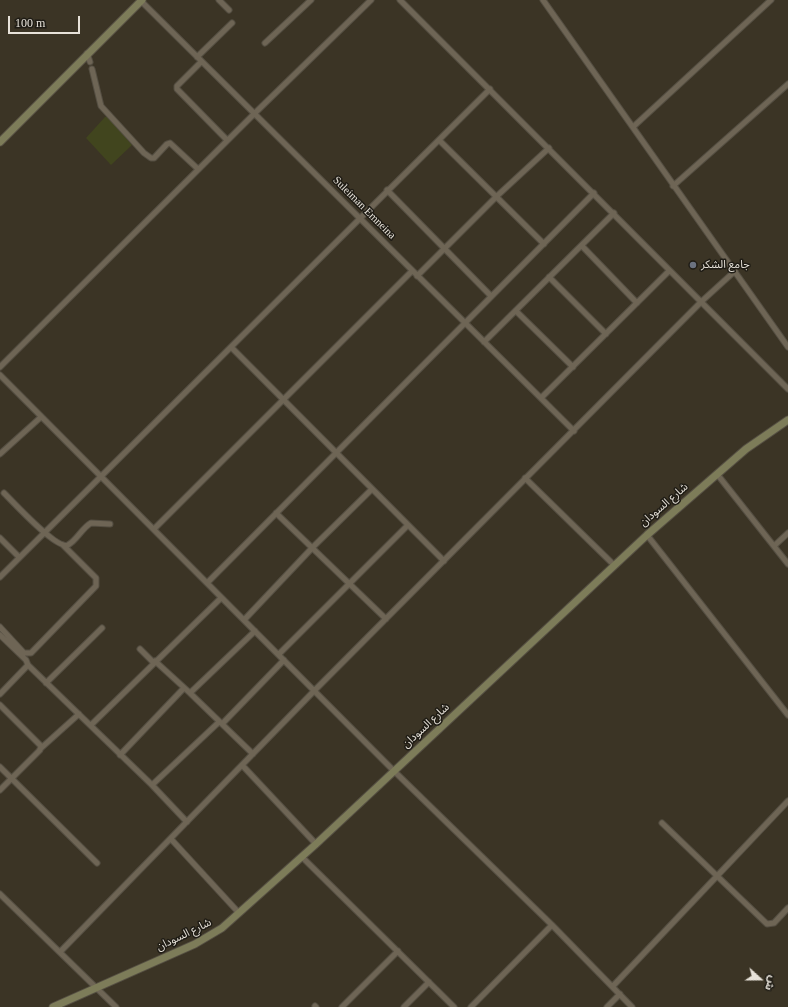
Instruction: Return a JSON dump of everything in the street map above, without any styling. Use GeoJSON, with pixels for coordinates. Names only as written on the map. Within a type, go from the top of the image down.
{"type":"FeatureCollection","features":[{"type":"Feature","properties":{"kind":"main road"},"geometry":{"type":"LineString","coordinates":[[0,142],[141,0]]}},
{"type":"Feature","properties":{"kind":"main road","name":"شارع السودان"},"geometry":{"type":"LineString","coordinates":[[53,1007],[194,944],[219,930],[302,857],[647,535],[758,440],[788,420]]}},
{"type":"Feature","properties":{"kind":"street","name":"Suleiman Emneina"},"geometry":{"type":"LineString","coordinates":[[141,0],[201,62],[255,113],[574,431]]}},
{"type":"Feature","properties":{"kind":"street"},"geometry":{"type":"LineString","coordinates":[[219,0],[230,10]]}},
{"type":"Feature","properties":{"kind":"street"},"geometry":{"type":"LineString","coordinates":[[265,43],[311,0]]}},
{"type":"Feature","properties":{"kind":"street"},"geometry":{"type":"LineString","coordinates":[[0,367],[227,140],[371,0]]}},
{"type":"Feature","properties":{"kind":"street"},"geometry":{"type":"LineString","coordinates":[[400,0],[594,193],[669,271],[702,301],[788,389]]}},
{"type":"Feature","properties":{"kind":"street"},"geometry":{"type":"LineString","coordinates":[[543,0],[788,347]]}},
{"type":"Feature","properties":{"kind":"street"},"geometry":{"type":"LineString","coordinates":[[633,127],[771,0]]}},
{"type":"Feature","properties":{"kind":"street"},"geometry":{"type":"LineString","coordinates":[[197,57],[232,23]]}},
{"type":"Feature","properties":{"kind":"street"},"geometry":{"type":"LineString","coordinates":[[87,53],[90,62]]}},
{"type":"Feature","properties":{"kind":"street"},"geometry":{"type":"LineString","coordinates":[[201,62],[177,86],[177,89],[227,140]]}},
{"type":"Feature","properties":{"kind":"street"},"geometry":{"type":"LineString","coordinates":[[92,70],[101,106],[144,153],[151,158],[154,158],[167,144],[170,144],[198,170]]}},
{"type":"Feature","properties":{"kind":"street"},"geometry":{"type":"LineString","coordinates":[[673,186],[788,84]]}},
{"type":"Feature","properties":{"kind":"street"},"geometry":{"type":"LineString","coordinates":[[0,577],[387,190],[490,90]]}},
{"type":"Feature","properties":{"kind":"street"},"geometry":{"type":"LineString","coordinates":[[438,140],[497,196],[544,244]]}},
{"type":"Feature","properties":{"kind":"street"},"geometry":{"type":"LineString","coordinates":[[417,276],[497,196],[549,148]]}},
{"type":"Feature","properties":{"kind":"street"},"geometry":{"type":"LineString","coordinates":[[387,190],[491,296]]}},
{"type":"Feature","properties":{"kind":"street"},"geometry":{"type":"LineString","coordinates":[[207,583],[464,322],[594,193]]}},
{"type":"Feature","properties":{"kind":"street"},"geometry":{"type":"LineString","coordinates":[[484,342],[614,214]]}},
{"type":"Feature","properties":{"kind":"street"},"geometry":{"type":"LineString","coordinates":[[582,246],[637,303]]}},
{"type":"Feature","properties":{"kind":"street"},"geometry":{"type":"LineString","coordinates":[[154,529],[285,400],[412,271]]}},
{"type":"Feature","properties":{"kind":"street"},"geometry":{"type":"LineString","coordinates":[[541,398],[669,271]]}},
{"type":"Feature","properties":{"kind":"street"},"geometry":{"type":"LineString","coordinates":[[60,952],[315,690],[702,301],[735,271]]}},
{"type":"Feature","properties":{"kind":"street"},"geometry":{"type":"LineString","coordinates":[[549,277],[606,334]]}},
{"type":"Feature","properties":{"kind":"street"},"geometry":{"type":"LineString","coordinates":[[516,311],[573,367]]}},
{"type":"Feature","properties":{"kind":"street"},"geometry":{"type":"LineString","coordinates":[[230,347],[285,400],[444,561]]}},
{"type":"Feature","properties":{"kind":"street"},"geometry":{"type":"LineString","coordinates":[[0,375],[221,598],[279,654],[394,771],[552,925],[632,1007]]}},
{"type":"Feature","properties":{"kind":"street"},"geometry":{"type":"LineString","coordinates":[[0,454],[41,417]]}},
{"type":"Feature","properties":{"kind":"street"},"geometry":{"type":"LineString","coordinates":[[717,474],[788,564]]}},
{"type":"Feature","properties":{"kind":"street"},"geometry":{"type":"LineString","coordinates":[[526,478],[614,565]]}},
{"type":"Feature","properties":{"kind":"street"},"geometry":{"type":"LineString","coordinates":[[244,620],[313,547],[372,489]]}},
{"type":"Feature","properties":{"kind":"street"},"geometry":{"type":"LineString","coordinates":[[0,627],[24,653],[29,654],[96,586],[96,578],[63,546],[44,532],[4,493]]}},
{"type":"Feature","properties":{"kind":"street"},"geometry":{"type":"LineString","coordinates":[[276,513],[386,619]]}},
{"type":"Feature","properties":{"kind":"street"},"geometry":{"type":"LineString","coordinates":[[63,546],[70,543],[91,523],[110,524]]}},
{"type":"Feature","properties":{"kind":"street"},"geometry":{"type":"LineString","coordinates":[[279,654],[408,525]]}},
{"type":"Feature","properties":{"kind":"street"},"geometry":{"type":"LineString","coordinates":[[774,546],[788,533]]}},
{"type":"Feature","properties":{"kind":"street"},"geometry":{"type":"LineString","coordinates":[[647,535],[788,715]]}},
{"type":"Feature","properties":{"kind":"street"},"geometry":{"type":"LineString","coordinates":[[0,538],[19,557]]}},
{"type":"Feature","properties":{"kind":"street"},"geometry":{"type":"LineString","coordinates":[[91,725],[221,598]]}},
{"type":"Feature","properties":{"kind":"street"},"geometry":{"type":"LineString","coordinates":[[46,683],[102,628]]}},
{"type":"Feature","properties":{"kind":"street"},"geometry":{"type":"LineString","coordinates":[[190,693],[255,631]]}},
{"type":"Feature","properties":{"kind":"street"},"geometry":{"type":"LineString","coordinates":[[0,635],[26,660],[28,665],[152,785],[187,822]]}},
{"type":"Feature","properties":{"kind":"street"},"geometry":{"type":"LineString","coordinates":[[140,649],[190,693],[253,754]]}},
{"type":"Feature","properties":{"kind":"street"},"geometry":{"type":"LineString","coordinates":[[152,785],[221,723],[284,660]]}},
{"type":"Feature","properties":{"kind":"street"},"geometry":{"type":"LineString","coordinates":[[0,694],[28,665]]}},
{"type":"Feature","properties":{"kind":"street"},"geometry":{"type":"LineString","coordinates":[[120,755],[184,688]]}},
{"type":"Feature","properties":{"kind":"street"},"geometry":{"type":"LineString","coordinates":[[0,704],[40,743],[40,749]]}},
{"type":"Feature","properties":{"kind":"street"},"geometry":{"type":"LineString","coordinates":[[0,790],[40,749],[79,714]]}},
{"type":"Feature","properties":{"kind":"street"},"geometry":{"type":"LineString","coordinates":[[242,765],[316,844]]}},
{"type":"Feature","properties":{"kind":"street"},"geometry":{"type":"LineString","coordinates":[[0,767],[96,863]]}},
{"type":"Feature","properties":{"kind":"street"},"geometry":{"type":"LineString","coordinates":[[613,986],[788,801]]}},
{"type":"Feature","properties":{"kind":"street"},"geometry":{"type":"LineString","coordinates":[[662,824],[766,924],[774,923],[788,908]]}},
{"type":"Feature","properties":{"kind":"street"},"geometry":{"type":"LineString","coordinates":[[171,838],[239,913]]}},
{"type":"Feature","properties":{"kind":"street"},"geometry":{"type":"LineString","coordinates":[[302,857],[454,1007]]}},
{"type":"Feature","properties":{"kind":"street"},"geometry":{"type":"LineString","coordinates":[[0,894],[116,1007]]}},
{"type":"Feature","properties":{"kind":"street"},"geometry":{"type":"LineString","coordinates":[[471,1007],[552,925]]}},
{"type":"Feature","properties":{"kind":"street"},"geometry":{"type":"LineString","coordinates":[[342,1007],[398,951]]}},
{"type":"Feature","properties":{"kind":"street"},"geometry":{"type":"LineString","coordinates":[[404,1007],[429,982]]}},
{"type":"Feature","properties":{"kind":"street"},"geometry":{"type":"LineString","coordinates":[[607,1007],[620,994]]}},
{"type":"Feature","properties":{"kind":"green space"},"geometry":{"type":"Polygon","coordinates":[[[105,117],[108,117],[132,145],[111,165],[86,138],[105,117]]]}},
{"type":"Feature","properties":{"kind":"place","name":"جامع الشكر"},"geometry":{"type":"Point","coordinates":[693,265]}}]}
